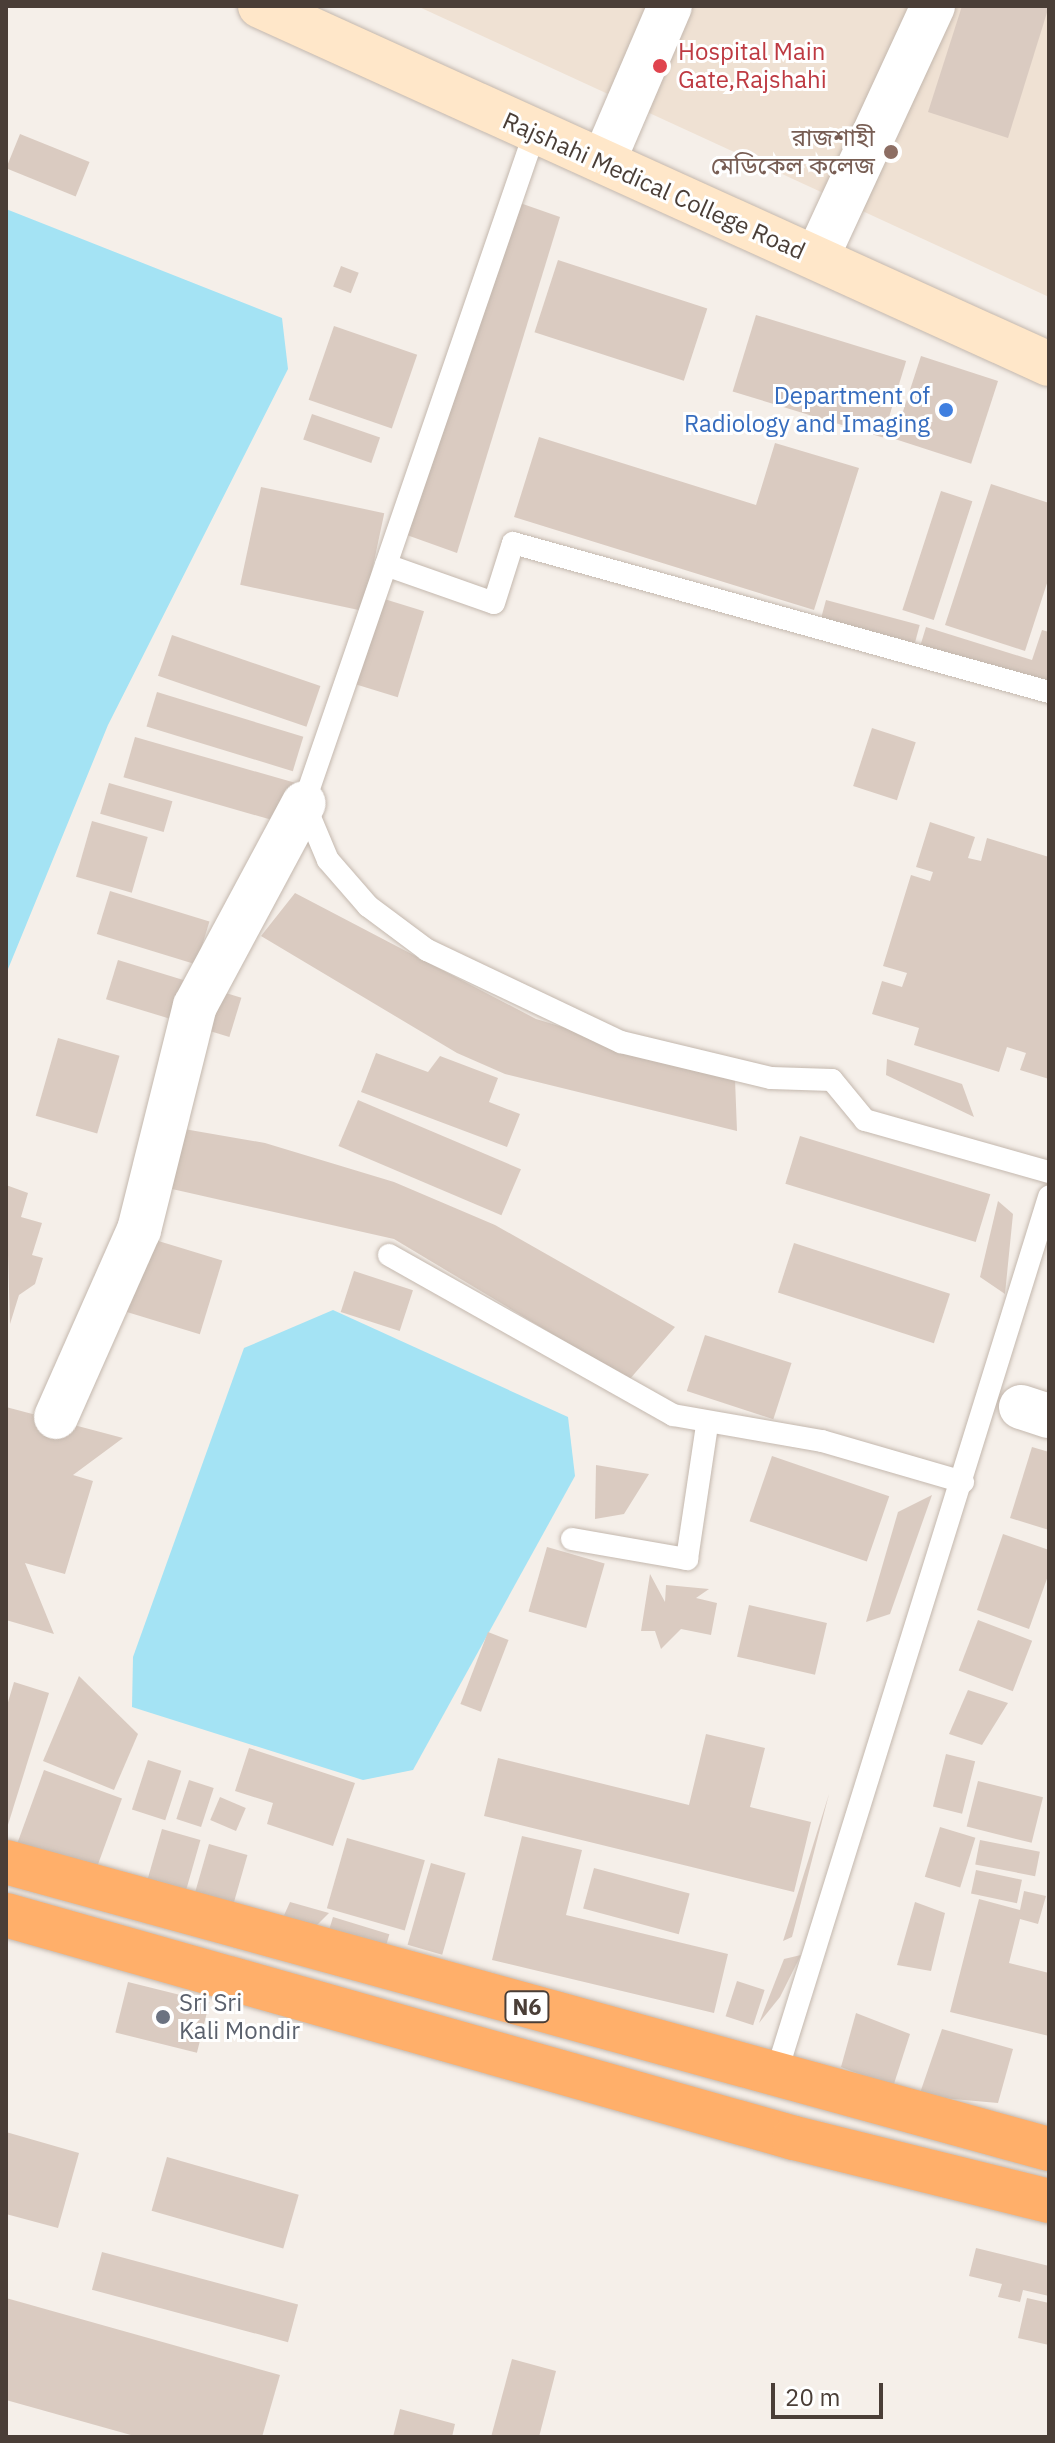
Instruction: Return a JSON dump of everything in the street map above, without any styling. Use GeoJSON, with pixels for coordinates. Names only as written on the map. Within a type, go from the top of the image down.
{"type":"FeatureCollection","features":[{"type":"Feature","properties":{"kind":"highway","name":"N6"},"geometry":{"type":"LineString","coordinates":[[6,1862],[1049,2149]]}},
{"type":"Feature","properties":{"kind":"highway","name":"N6"},"geometry":{"type":"LineString","coordinates":[[6,1915],[794,2138],[1049,2201]]}},
{"type":"Feature","properties":{"kind":"main road","name":"Rajshahi Medical College Road"},"geometry":{"type":"LineString","coordinates":[[260,6],[538,124],[610,146],[1049,342]]}},
{"type":"Feature","properties":{"kind":"main road","name":"Rajshahi Medical College Road"},"geometry":{"type":"LineString","coordinates":[[306,6],[538,124],[1049,364]]}},
{"type":"Feature","properties":{"kind":"street"},"geometry":{"type":"LineString","coordinates":[[610,146],[670,6]]}},
{"type":"Feature","properties":{"kind":"street"},"geometry":{"type":"LineString","coordinates":[[824,242],[933,6]]}},
{"type":"Feature","properties":{"kind":"street"},"geometry":{"type":"LineString","coordinates":[[56,1417],[139,1230],[195,1006],[304,803]]}},
{"type":"Feature","properties":{"kind":"lane"},"geometry":{"type":"LineString","coordinates":[[538,124],[304,803],[328,860],[368,906],[427,950],[492,984],[621,1042],[687,1061],[771,1078],[832,1080],[865,1120],[1049,1172]]}},
{"type":"Feature","properties":{"kind":"lane"},"geometry":{"type":"LineString","coordinates":[[386,565],[494,603],[513,543],[1049,692]]}},
{"type":"Feature","properties":{"kind":"lane"},"geometry":{"type":"LineString","coordinates":[[776,2074],[963,1482],[1049,1197]]}},
{"type":"Feature","properties":{"kind":"lane"},"geometry":{"type":"LineString","coordinates":[[389,1255],[673,1415],[707,1425],[822,1441],[963,1482]]}},
{"type":"Feature","properties":{"kind":"lane"},"geometry":{"type":"LineString","coordinates":[[572,1539],[687,1559],[707,1425]]}},
{"type":"Feature","properties":{"kind":"shaded area","name":"রাজশাহী মেডিকেল কলেজ"},"geometry":{"type":"Polygon","coordinates":[[[417,6],[1049,6],[1049,297],[417,6]]]}},
{"type":"Feature","properties":{"kind":"water"},"geometry":{"type":"Polygon","coordinates":[[[6,209],[282,318],[288,369],[108,725],[6,974],[6,209]]]}},
{"type":"Feature","properties":{"kind":"water"},"geometry":{"type":"Polygon","coordinates":[[[333,1310],[568,1417],[575,1476],[413,1770],[363,1780],[132,1707],[133,1657],[244,1348],[333,1310]]]}},
{"type":"Feature","properties":{"kind":"building"},"geometry":{"type":"Polygon","coordinates":[[[962,6],[1049,6],[1008,138],[928,112],[962,6]]]}},
{"type":"Feature","properties":{"kind":"building"},"geometry":{"type":"Polygon","coordinates":[[[20,134],[90,162],[76,196],[6,168],[20,134]]]}},
{"type":"Feature","properties":{"kind":"building"},"geometry":{"type":"Polygon","coordinates":[[[520,203],[560,217],[457,553],[404,534],[520,203]]]}},
{"type":"Feature","properties":{"kind":"building"},"geometry":{"type":"Polygon","coordinates":[[[558,260],[707,309],[684,381],[535,332],[558,260]]]}},
{"type":"Feature","properties":{"kind":"building"},"geometry":{"type":"Polygon","coordinates":[[[341,266],[359,273],[351,293],[333,287],[341,266]]]}},
{"type":"Feature","properties":{"kind":"building"},"geometry":{"type":"Polygon","coordinates":[[[756,315],[906,361],[883,437],[733,392],[756,315]]]}},
{"type":"Feature","properties":{"kind":"building"},"geometry":{"type":"Polygon","coordinates":[[[334,326],[417,355],[392,428],[309,400],[334,326]]]}},
{"type":"Feature","properties":{"kind":"building","name":"Department of Radiology and Imaging"},"geometry":{"type":"Polygon","coordinates":[[[921,356],[998,381],[971,464],[894,439],[921,356]]]}},
{"type":"Feature","properties":{"kind":"building"},"geometry":{"type":"Polygon","coordinates":[[[312,414],[380,437],[371,463],[303,440],[312,414]]]}},
{"type":"Feature","properties":{"kind":"building"},"geometry":{"type":"Polygon","coordinates":[[[539,437],[756,505],[775,443],[859,468],[814,610],[514,517],[539,437]]]}},
{"type":"Feature","properties":{"kind":"building"},"geometry":{"type":"Polygon","coordinates":[[[991,484],[1049,503],[1049,577],[1025,651],[945,625],[991,484]]]}},
{"type":"Feature","properties":{"kind":"building"},"geometry":{"type":"Polygon","coordinates":[[[261,487],[384,513],[363,611],[240,585],[261,487]]]}},
{"type":"Feature","properties":{"kind":"building"},"geometry":{"type":"Polygon","coordinates":[[[941,491],[972,501],[934,620],[902,610],[941,491]]]}},
{"type":"Feature","properties":{"kind":"building"},"geometry":{"type":"Polygon","coordinates":[[[381,598],[424,611],[398,697],[355,684],[381,598]]]}},
{"type":"Feature","properties":{"kind":"building"},"geometry":{"type":"Polygon","coordinates":[[[826,600],[920,625],[915,643],[821,618],[826,600]]]}},
{"type":"Feature","properties":{"kind":"building"},"geometry":{"type":"Polygon","coordinates":[[[926,627],[1032,660],[1042,630],[1049,632],[1049,690],[919,650],[926,627]]]}},
{"type":"Feature","properties":{"kind":"building"},"geometry":{"type":"Polygon","coordinates":[[[172,635],[320,686],[306,727],[158,676],[172,635]]]}},
{"type":"Feature","properties":{"kind":"building"},"geometry":{"type":"Polygon","coordinates":[[[157,692],[303,737],[293,771],[146,726],[157,692]]]}},
{"type":"Feature","properties":{"kind":"building"},"geometry":{"type":"Polygon","coordinates":[[[872,728],[916,742],[897,800],[853,786],[872,728]]]}},
{"type":"Feature","properties":{"kind":"building"},"geometry":{"type":"Polygon","coordinates":[[[135,737],[298,784],[287,824],[123,777],[135,737]]]}},
{"type":"Feature","properties":{"kind":"building"},"geometry":{"type":"Polygon","coordinates":[[[109,783],[172,801],[164,832],[100,814],[109,783]]]}},
{"type":"Feature","properties":{"kind":"building"},"geometry":{"type":"Polygon","coordinates":[[[92,821],[148,837],[132,893],[76,877],[92,821]]]}},
{"type":"Feature","properties":{"kind":"building"},"geometry":{"type":"Polygon","coordinates":[[[930,822],[975,837],[968,858],[981,861],[987,838],[1049,857],[1049,1079],[1020,1070],[1026,1053],[1007,1047],[999,1072],[914,1045],[919,1028],[872,1014],[882,981],[902,987],[907,973],[883,966],[911,875],[930,881],[933,872],[916,867],[930,822]]]}},
{"type":"Feature","properties":{"kind":"building"},"geometry":{"type":"Polygon","coordinates":[[[110,891],[209,921],[196,964],[97,934],[110,891]]]}},
{"type":"Feature","properties":{"kind":"building"},"geometry":{"type":"Polygon","coordinates":[[[295,893],[536,1019],[735,1079],[737,1131],[505,1074],[457,1053],[261,936],[295,893]]]}},
{"type":"Feature","properties":{"kind":"building"},"geometry":{"type":"Polygon","coordinates":[[[118,960],[241,998],[229,1037],[106,999],[118,960]]]}},
{"type":"Feature","properties":{"kind":"building"},"geometry":{"type":"Polygon","coordinates":[[[58,1038],[120,1056],[97,1134],[36,1116],[58,1038]]]}},
{"type":"Feature","properties":{"kind":"building"},"geometry":{"type":"Polygon","coordinates":[[[376,1053],[428,1072],[440,1056],[498,1078],[489,1102],[520,1114],[507,1147],[361,1092],[376,1053]]]}},
{"type":"Feature","properties":{"kind":"building"},"geometry":{"type":"Polygon","coordinates":[[[887,1059],[962,1084],[974,1117],[886,1075],[887,1059]]]}},
{"type":"Feature","properties":{"kind":"building"},"geometry":{"type":"Polygon","coordinates":[[[358,1100],[521,1169],[501,1215],[338,1146],[358,1100]]]}},
{"type":"Feature","properties":{"kind":"building"},"geometry":{"type":"Polygon","coordinates":[[[184,1129],[265,1143],[394,1182],[495,1225],[675,1327],[629,1380],[394,1239],[172,1189],[184,1129]]]}},
{"type":"Feature","properties":{"kind":"building"},"geometry":{"type":"Polygon","coordinates":[[[800,1136],[990,1194],[976,1242],[785,1184],[800,1136]]]}},
{"type":"Feature","properties":{"kind":"building"},"geometry":{"type":"Polygon","coordinates":[[[6,1185],[28,1193],[21,1217],[42,1223],[32,1255],[43,1258],[35,1284],[19,1295],[10,1324],[6,1185]]]}},
{"type":"Feature","properties":{"kind":"building"},"geometry":{"type":"Polygon","coordinates":[[[998,1201],[1013,1214],[1005,1294],[980,1277],[998,1201]]]}},
{"type":"Feature","properties":{"kind":"building"},"geometry":{"type":"Polygon","coordinates":[[[142,1236],[222,1261],[200,1334],[119,1310],[142,1236]]]}},
{"type":"Feature","properties":{"kind":"building"},"geometry":{"type":"Polygon","coordinates":[[[794,1243],[950,1294],[934,1343],[778,1292],[794,1243]]]}},
{"type":"Feature","properties":{"kind":"building"},"geometry":{"type":"Polygon","coordinates":[[[354,1271],[413,1290],[400,1331],[341,1312],[354,1271]]]}},
{"type":"Feature","properties":{"kind":"building"},"geometry":{"type":"Polygon","coordinates":[[[705,1335],[792,1363],[773,1419],[687,1391],[705,1335]]]}},
{"type":"Feature","properties":{"kind":"building"},"geometry":{"type":"Polygon","coordinates":[[[6,1407],[123,1438],[73,1475],[93,1481],[65,1574],[25,1563],[54,1634],[6,1620],[6,1407]]]}},
{"type":"Feature","properties":{"kind":"building"},"geometry":{"type":"Polygon","coordinates":[[[1032,1447],[1049,1452],[1049,1530],[1010,1518],[1032,1447]]]}},
{"type":"Feature","properties":{"kind":"building"},"geometry":{"type":"Polygon","coordinates":[[[772,1456],[889,1496],[867,1562],[750,1521],[772,1456]]]}},
{"type":"Feature","properties":{"kind":"building"},"geometry":{"type":"Polygon","coordinates":[[[596,1465],[649,1474],[624,1514],[595,1519],[596,1465]]]}},
{"type":"Feature","properties":{"kind":"building"},"geometry":{"type":"Polygon","coordinates":[[[932,1495],[890,1614],[866,1622],[898,1512],[932,1495]]]}},
{"type":"Feature","properties":{"kind":"building"},"geometry":{"type":"Polygon","coordinates":[[[1003,1534],[1049,1550],[1049,1573],[1029,1629],[977,1610],[1003,1534]]]}},
{"type":"Feature","properties":{"kind":"building"},"geometry":{"type":"Polygon","coordinates":[[[547,1547],[605,1564],[586,1628],[529,1611],[547,1547]]]}},
{"type":"Feature","properties":{"kind":"building"},"geometry":{"type":"Polygon","coordinates":[[[650,1574],[665,1602],[666,1585],[709,1589],[696,1598],[717,1603],[711,1635],[681,1629],[661,1649],[655,1631],[641,1631],[650,1574]]]}},
{"type":"Feature","properties":{"kind":"building"},"geometry":{"type":"Polygon","coordinates":[[[749,1605],[827,1623],[815,1675],[737,1657],[749,1605]]]}},
{"type":"Feature","properties":{"kind":"building"},"geometry":{"type":"Polygon","coordinates":[[[978,1620],[1032,1641],[1013,1691],[959,1670],[978,1620]]]}},
{"type":"Feature","properties":{"kind":"building"},"geometry":{"type":"Polygon","coordinates":[[[488,1632],[509,1640],[481,1712],[460,1704],[488,1632]]]}},
{"type":"Feature","properties":{"kind":"building"},"geometry":{"type":"Polygon","coordinates":[[[79,1676],[138,1734],[114,1790],[43,1761],[79,1676]]]}},
{"type":"Feature","properties":{"kind":"building"},"geometry":{"type":"Polygon","coordinates":[[[14,1682],[49,1693],[7,1828],[6,1709],[14,1682]]]}},
{"type":"Feature","properties":{"kind":"building"},"geometry":{"type":"Polygon","coordinates":[[[968,1690],[1008,1703],[982,1745],[949,1734],[968,1690]]]}},
{"type":"Feature","properties":{"kind":"building"},"geometry":{"type":"Polygon","coordinates":[[[706,1734],[765,1748],[750,1807],[811,1822],[794,1892],[484,1816],[498,1758],[689,1805],[706,1734]]]}},
{"type":"Feature","properties":{"kind":"building"},"geometry":{"type":"Polygon","coordinates":[[[249,1748],[355,1783],[333,1846],[267,1824],[273,1803],[235,1791],[249,1748]]]}},
{"type":"Feature","properties":{"kind":"building"},"geometry":{"type":"Polygon","coordinates":[[[946,1754],[975,1761],[962,1814],[933,1806],[946,1754]]]}},
{"type":"Feature","properties":{"kind":"building"},"geometry":{"type":"Polygon","coordinates":[[[148,1760],[181,1771],[165,1820],[132,1809],[148,1760]]]}},
{"type":"Feature","properties":{"kind":"building"},"geometry":{"type":"Polygon","coordinates":[[[44,1770],[122,1798],[95,1872],[17,1843],[44,1770]]]}},
{"type":"Feature","properties":{"kind":"building"},"geometry":{"type":"Polygon","coordinates":[[[189,1780],[214,1788],[201,1827],[176,1819],[189,1780]]]}},
{"type":"Feature","properties":{"kind":"building"},"geometry":{"type":"Polygon","coordinates":[[[978,1781],[1043,1797],[1032,1843],[967,1827],[978,1781]]]}},
{"type":"Feature","properties":{"kind":"building"},"geometry":{"type":"Polygon","coordinates":[[[829,1794],[792,1937],[783,1941],[829,1794]]]}},
{"type":"Feature","properties":{"kind":"building"},"geometry":{"type":"Polygon","coordinates":[[[220,1797],[246,1808],[236,1831],[210,1820],[220,1797]]]}},
{"type":"Feature","properties":{"kind":"building"},"geometry":{"type":"Polygon","coordinates":[[[940,1827],[975,1838],[960,1888],[925,1877],[940,1827]]]}},
{"type":"Feature","properties":{"kind":"building"},"geometry":{"type":"Polygon","coordinates":[[[162,1829],[200,1840],[186,1891],[147,1880],[162,1829]]]}},
{"type":"Feature","properties":{"kind":"building"},"geometry":{"type":"Polygon","coordinates":[[[522,1836],[582,1850],[566,1915],[728,1954],[714,2013],[492,1960],[522,1836]]]}},
{"type":"Feature","properties":{"kind":"building"},"geometry":{"type":"Polygon","coordinates":[[[347,1838],[425,1860],[405,1930],[327,1908],[347,1838]]]}},
{"type":"Feature","properties":{"kind":"building"},"geometry":{"type":"Polygon","coordinates":[[[980,1840],[1040,1852],[1035,1876],[975,1865],[980,1840]]]}},
{"type":"Feature","properties":{"kind":"building"},"geometry":{"type":"Polygon","coordinates":[[[209,1844],[247,1855],[232,1908],[194,1897],[209,1844]]]}},
{"type":"Feature","properties":{"kind":"building"},"geometry":{"type":"Polygon","coordinates":[[[431,1863],[466,1873],[442,1955],[408,1945],[431,1863]]]}},
{"type":"Feature","properties":{"kind":"building"},"geometry":{"type":"Polygon","coordinates":[[[594,1868],[690,1894],[679,1934],[583,1909],[594,1868]]]}},
{"type":"Feature","properties":{"kind":"building"},"geometry":{"type":"Polygon","coordinates":[[[976,1870],[1022,1880],[1017,1903],[971,1893],[976,1870]]]}},
{"type":"Feature","properties":{"kind":"building"},"geometry":{"type":"Polygon","coordinates":[[[1024,1891],[1046,1896],[1038,1924],[1020,1919],[1009,1963],[1049,1973],[1049,2036],[950,2012],[979,1899],[1020,1910],[1024,1891]]]}},
{"type":"Feature","properties":{"kind":"building"},"geometry":{"type":"Polygon","coordinates":[[[290,1902],[329,1913],[312,1930],[281,1922],[290,1902]]]}},
{"type":"Feature","properties":{"kind":"building"},"geometry":{"type":"Polygon","coordinates":[[[915,1902],[945,1913],[931,1971],[897,1965],[915,1902]]]}},
{"type":"Feature","properties":{"kind":"building"},"geometry":{"type":"Polygon","coordinates":[[[333,1917],[389,1934],[384,1953],[327,1936],[333,1917]]]}},
{"type":"Feature","properties":{"kind":"building"},"geometry":{"type":"Polygon","coordinates":[[[801,1955],[780,1997],[759,2023],[784,1959],[801,1955]]]}},
{"type":"Feature","properties":{"kind":"building"},"geometry":{"type":"Polygon","coordinates":[[[737,1981],[765,1990],[753,2025],[726,2016],[737,1981]]]}},
{"type":"Feature","properties":{"kind":"building","name":"Sri Sri Kali Mondir"},"geometry":{"type":"Polygon","coordinates":[[[128,1982],[210,2002],[197,2053],[115,2032],[128,1982]]]}},
{"type":"Feature","properties":{"kind":"building"},"geometry":{"type":"Polygon","coordinates":[[[856,2013],[910,2034],[893,2087],[841,2067],[856,2013]]]}},
{"type":"Feature","properties":{"kind":"building"},"geometry":{"type":"Polygon","coordinates":[[[942,2029],[1013,2049],[998,2103],[919,2096],[942,2029]]]}},
{"type":"Feature","properties":{"kind":"building"},"geometry":{"type":"Polygon","coordinates":[[[6,2132],[79,2153],[58,2228],[6,2214],[6,2132]]]}},
{"type":"Feature","properties":{"kind":"building"},"geometry":{"type":"Polygon","coordinates":[[[167,2157],[299,2195],[283,2249],[152,2211],[167,2157]]]}},
{"type":"Feature","properties":{"kind":"building"},"geometry":{"type":"Polygon","coordinates":[[[976,2248],[1049,2266],[1049,2296],[1023,2290],[1020,2302],[998,2297],[1002,2284],[969,2276],[976,2248]]]}},
{"type":"Feature","properties":{"kind":"building"},"geometry":{"type":"Polygon","coordinates":[[[102,2252],[298,2305],[288,2342],[92,2290],[102,2252]]]}},
{"type":"Feature","properties":{"kind":"building"},"geometry":{"type":"Polygon","coordinates":[[[6,2298],[280,2375],[262,2437],[138,2437],[6,2400],[6,2298]]]}},
{"type":"Feature","properties":{"kind":"building"},"geometry":{"type":"Polygon","coordinates":[[[1027,2298],[1049,2303],[1049,2345],[1018,2338],[1027,2298]]]}},
{"type":"Feature","properties":{"kind":"building"},"geometry":{"type":"Polygon","coordinates":[[[512,2359],[556,2371],[539,2437],[491,2437],[512,2359]]]}},
{"type":"Feature","properties":{"kind":"building"},"geometry":{"type":"Polygon","coordinates":[[[400,2409],[455,2424],[452,2437],[393,2437],[400,2409]]]}},
{"type":"Feature","properties":{"kind":"place","name":"Hospital Main Gate,Rajshahi"},"geometry":{"type":"Point","coordinates":[660,66]}},
{"type":"Feature","properties":{"kind":"place","name":"রাজশাহী মেডিকেল কলেজ"},"geometry":{"type":"Point","coordinates":[891,152]}},
{"type":"Feature","properties":{"kind":"place","name":"Department of Radiology and Imaging"},"geometry":{"type":"Point","coordinates":[946,410]}},
{"type":"Feature","properties":{"kind":"place","name":"Sri Sri Kali Mondir"},"geometry":{"type":"Point","coordinates":[163,2017]}}]}
